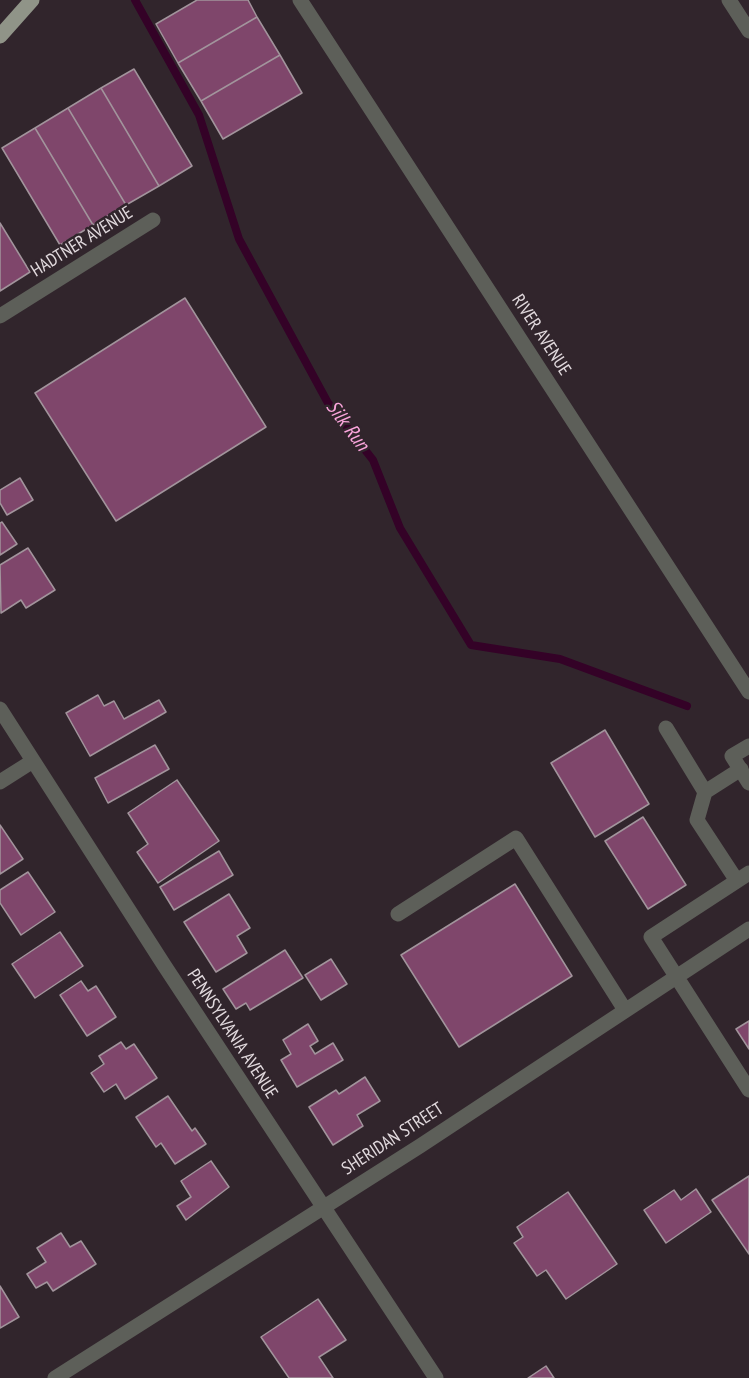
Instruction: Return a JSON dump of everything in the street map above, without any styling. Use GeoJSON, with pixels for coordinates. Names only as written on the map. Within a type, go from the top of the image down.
{"type":"FeatureCollection","features":[{"type":"Feature","properties":{"kind":"main road"},"geometry":{"type":"LineString","coordinates":[[0,36],[32,0]]}},
{"type":"Feature","properties":{"kind":"street","name":"RIVER AVENUE"},"geometry":{"type":"LineString","coordinates":[[300,0],[749,692]]}},
{"type":"Feature","properties":{"kind":"street"},"geometry":{"type":"LineString","coordinates":[[729,0],[749,31]]}},
{"type":"Feature","properties":{"kind":"street","name":"HADTNER AVENUE"},"geometry":{"type":"LineString","coordinates":[[0,316],[153,220]]}},
{"type":"Feature","properties":{"kind":"street","name":"PENNSYLVANIA AVENUE"},"geometry":{"type":"LineString","coordinates":[[0,709],[322,1208],[436,1378]]}},
{"type":"Feature","properties":{"kind":"street"},"geometry":{"type":"LineString","coordinates":[[666,728],[705,792]]}},
{"type":"Feature","properties":{"kind":"street"},"geometry":{"type":"LineString","coordinates":[[749,746],[732,756],[749,783]]}},
{"type":"Feature","properties":{"kind":"street"},"geometry":{"type":"LineString","coordinates":[[0,782],[33,761]]}},
{"type":"Feature","properties":{"kind":"street"},"geometry":{"type":"LineString","coordinates":[[741,769],[705,792],[697,820],[743,877],[651,937],[749,1090]]}},
{"type":"Feature","properties":{"kind":"street"},"geometry":{"type":"LineString","coordinates":[[398,914],[516,838],[625,1010]]}},
{"type":"Feature","properties":{"kind":"street","name":"SHERIDAN STREET"},"geometry":{"type":"LineString","coordinates":[[55,1378],[322,1208],[749,930]]}},
{"type":"Feature","properties":{"kind":"building"},"geometry":{"type":"Polygon","coordinates":[[[197,0],[248,0],[257,17],[178,63],[156,24],[197,0]]]}},
{"type":"Feature","properties":{"kind":"building"},"geometry":{"type":"Polygon","coordinates":[[[257,17],[280,55],[201,101],[178,63],[257,17]]]}},
{"type":"Feature","properties":{"kind":"building"},"geometry":{"type":"Polygon","coordinates":[[[280,55],[302,93],[223,139],[201,101],[280,55]]]}},
{"type":"Feature","properties":{"kind":"building"},"geometry":{"type":"Polygon","coordinates":[[[134,69],[192,166],[159,186],[101,88],[134,69]]]}},
{"type":"Feature","properties":{"kind":"building"},"geometry":{"type":"Polygon","coordinates":[[[101,88],[159,186],[126,205],[68,108],[101,88]]]}},
{"type":"Feature","properties":{"kind":"building"},"geometry":{"type":"Polygon","coordinates":[[[68,108],[126,205],[93,225],[35,128],[68,108]]]}},
{"type":"Feature","properties":{"kind":"building"},"geometry":{"type":"Polygon","coordinates":[[[35,128],[93,225],[60,245],[2,148],[35,128]]]}},
{"type":"Feature","properties":{"kind":"building"},"geometry":{"type":"Polygon","coordinates":[[[0,223],[30,272],[0,291],[0,223]]]}},
{"type":"Feature","properties":{"kind":"building"},"geometry":{"type":"Polygon","coordinates":[[[185,298],[266,427],[116,521],[35,393],[185,298]]]}},
{"type":"Feature","properties":{"kind":"building"},"geometry":{"type":"Polygon","coordinates":[[[20,478],[33,500],[7,515],[0,503],[0,490],[20,478]]]}},
{"type":"Feature","properties":{"kind":"building"},"geometry":{"type":"Polygon","coordinates":[[[2,522],[17,544],[0,555],[0,523],[2,522]]]}},
{"type":"Feature","properties":{"kind":"building"},"geometry":{"type":"Polygon","coordinates":[[[28,548],[55,590],[26,608],[21,600],[1,613],[0,565],[28,548]]]}},
{"type":"Feature","properties":{"kind":"building"},"geometry":{"type":"Polygon","coordinates":[[[98,695],[104,706],[114,701],[124,719],[159,700],[166,712],[90,756],[66,713],[98,695]]]}},
{"type":"Feature","properties":{"kind":"building"},"geometry":{"type":"Polygon","coordinates":[[[605,730],[649,804],[595,837],[551,763],[605,730]]]}},
{"type":"Feature","properties":{"kind":"building"},"geometry":{"type":"Polygon","coordinates":[[[155,745],[169,769],[108,803],[95,778],[155,745]]]}},
{"type":"Feature","properties":{"kind":"building"},"geometry":{"type":"Polygon","coordinates":[[[177,780],[219,841],[158,883],[137,852],[148,844],[128,813],[177,780]]]}},
{"type":"Feature","properties":{"kind":"building"},"geometry":{"type":"Polygon","coordinates":[[[643,817],[686,885],[648,909],[605,841],[643,817]]]}},
{"type":"Feature","properties":{"kind":"building"},"geometry":{"type":"Polygon","coordinates":[[[0,825],[23,859],[0,874],[0,825]]]}},
{"type":"Feature","properties":{"kind":"building"},"geometry":{"type":"Polygon","coordinates":[[[219,851],[233,875],[174,910],[160,887],[219,851]]]}},
{"type":"Feature","properties":{"kind":"building"},"geometry":{"type":"Polygon","coordinates":[[[28,872],[55,912],[21,935],[0,903],[0,890],[28,872]]]}},
{"type":"Feature","properties":{"kind":"building"},"geometry":{"type":"Polygon","coordinates":[[[515,884],[572,976],[459,1047],[401,955],[515,884]]]}},
{"type":"Feature","properties":{"kind":"building"},"geometry":{"type":"Polygon","coordinates":[[[229,894],[250,928],[237,936],[247,953],[216,972],[184,922],[229,894]]]}},
{"type":"Feature","properties":{"kind":"building"},"geometry":{"type":"Polygon","coordinates":[[[60,932],[83,966],[35,998],[12,964],[60,932]]]}},
{"type":"Feature","properties":{"kind":"building"},"geometry":{"type":"Polygon","coordinates":[[[285,950],[303,978],[250,1010],[246,1003],[236,1009],[223,989],[285,950]]]}},
{"type":"Feature","properties":{"kind":"building"},"geometry":{"type":"Polygon","coordinates":[[[331,959],[347,984],[321,1000],[305,975],[331,959]]]}},
{"type":"Feature","properties":{"kind":"building"},"geometry":{"type":"Polygon","coordinates":[[[81,981],[88,991],[96,986],[116,1017],[87,1036],[60,995],[81,981]]]}},
{"type":"Feature","properties":{"kind":"building"},"geometry":{"type":"Polygon","coordinates":[[[749,1021],[749,1049],[736,1029],[749,1021]]]}},
{"type":"Feature","properties":{"kind":"building"},"geometry":{"type":"Polygon","coordinates":[[[308,1024],[318,1041],[310,1046],[315,1054],[333,1043],[343,1060],[297,1087],[281,1060],[291,1054],[283,1040],[308,1024]]]}},
{"type":"Feature","properties":{"kind":"building"},"geometry":{"type":"Polygon","coordinates":[[[121,1042],[126,1049],[134,1044],[157,1078],[125,1099],[116,1084],[104,1092],[91,1073],[104,1064],[99,1056],[121,1042]]]}},
{"type":"Feature","properties":{"kind":"building"},"geometry":{"type":"Polygon","coordinates":[[[365,1077],[380,1101],[357,1115],[363,1126],[333,1145],[309,1107],[336,1090],[339,1094],[365,1077]]]}},
{"type":"Feature","properties":{"kind":"building"},"geometry":{"type":"Polygon","coordinates":[[[168,1096],[192,1131],[195,1128],[206,1144],[175,1164],[161,1143],[156,1147],[136,1117],[168,1096]]]}},
{"type":"Feature","properties":{"kind":"building"},"geometry":{"type":"Polygon","coordinates":[[[211,1161],[229,1187],[186,1220],[177,1206],[191,1197],[181,1181],[211,1161]]]}},
{"type":"Feature","properties":{"kind":"building"},"geometry":{"type":"Polygon","coordinates":[[[749,1176],[749,1254],[712,1200],[749,1176]]]}},
{"type":"Feature","properties":{"kind":"building"},"geometry":{"type":"Polygon","coordinates":[[[696,1189],[711,1212],[666,1243],[644,1210],[674,1190],[681,1200],[696,1189]]]}},
{"type":"Feature","properties":{"kind":"building"},"geometry":{"type":"Polygon","coordinates":[[[568,1192],[617,1264],[566,1299],[546,1270],[537,1276],[514,1243],[523,1237],[517,1227],[568,1192]]]}},
{"type":"Feature","properties":{"kind":"building"},"geometry":{"type":"Polygon","coordinates":[[[61,1233],[70,1247],[81,1241],[96,1264],[53,1291],[47,1282],[36,1288],[27,1274],[46,1262],[37,1248],[61,1233]]]}},
{"type":"Feature","properties":{"kind":"building"},"geometry":{"type":"Polygon","coordinates":[[[0,1286],[19,1317],[0,1328],[0,1286]]]}},
{"type":"Feature","properties":{"kind":"building"},"geometry":{"type":"Polygon","coordinates":[[[318,1299],[346,1340],[319,1357],[333,1378],[289,1378],[261,1337],[318,1299]]]}},
{"type":"Feature","properties":{"kind":"building"},"geometry":{"type":"Polygon","coordinates":[[[546,1366],[554,1378],[528,1378],[546,1366]]]}},
{"type":"Feature","properties":{"kind":"waterway","name":"Silk Run"},"geometry":{"type":"LineString","coordinates":[[135,0],[199,115],[239,239],[328,403],[373,460],[400,528],[471,645],[560,659],[687,706]]}}]}
